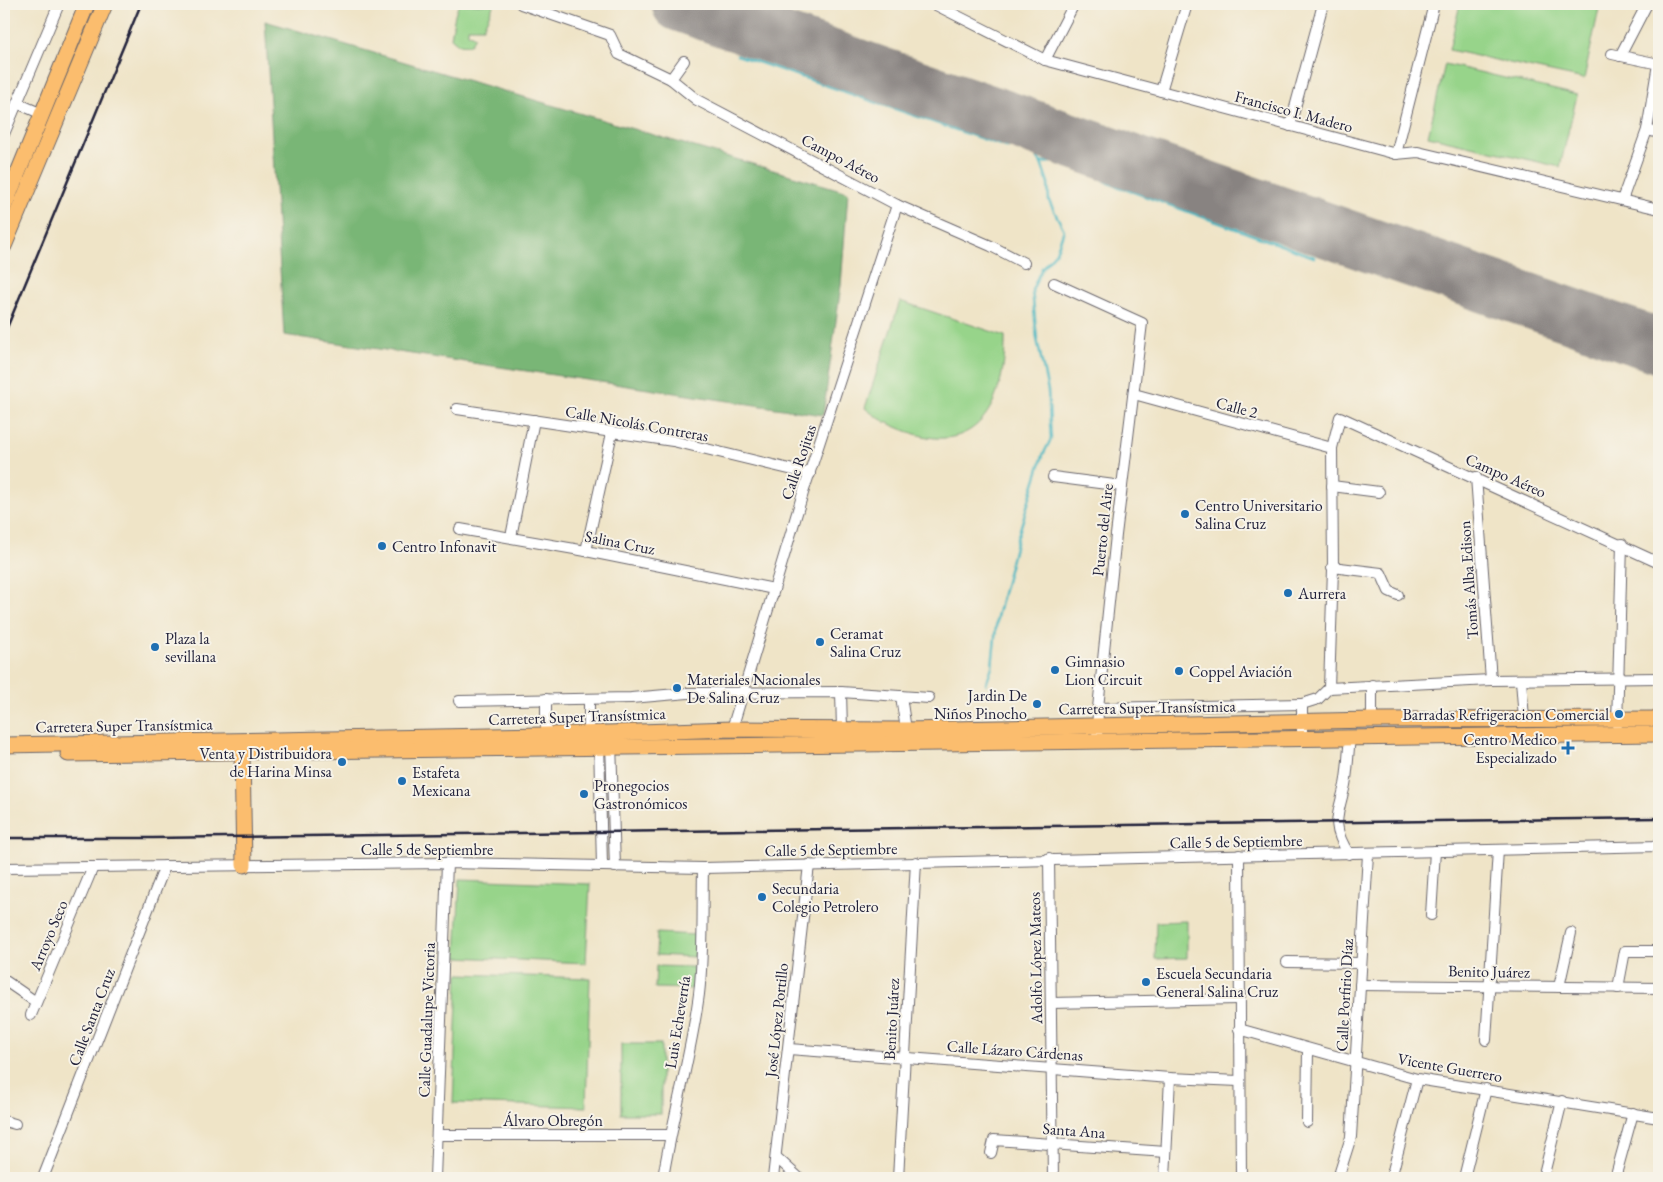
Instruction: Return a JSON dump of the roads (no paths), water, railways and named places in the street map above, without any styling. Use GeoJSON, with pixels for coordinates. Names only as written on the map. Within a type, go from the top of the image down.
{"type":"FeatureCollection","features":[{"type":"Feature","properties":{"kind":"main road"},"geometry":{"type":"LineString","coordinates":[[4,207],[87,4]]}},
{"type":"Feature","properties":{"kind":"main road"},"geometry":{"type":"LineString","coordinates":[[4,246],[105,4]]}},
{"type":"Feature","properties":{"kind":"main road","name":"Carretera Super Transístmica"},"geometry":{"type":"LineString","coordinates":[[4,745],[244,746],[546,735],[602,738],[1097,734],[1302,722],[1372,720],[1659,719]]}},
{"type":"Feature","properties":{"kind":"main road","name":"Carretera Super Transístmica"},"geometry":{"type":"LineString","coordinates":[[602,738],[732,729],[906,730],[1302,739],[1659,734]]}},
{"type":"Feature","properties":{"kind":"main road"},"geometry":{"type":"LineString","coordinates":[[4,755],[244,746],[602,738]]}},
{"type":"Feature","properties":{"kind":"main road"},"geometry":{"type":"LineString","coordinates":[[244,746],[244,865]]}},
{"type":"Feature","properties":{"kind":"street"},"geometry":{"type":"LineString","coordinates":[[4,134],[59,4]]}},
{"type":"Feature","properties":{"kind":"street","name":"Campo Aéreo"},"geometry":{"type":"LineString","coordinates":[[522,4],[610,35],[619,54],[671,79],[697,100],[898,205],[991,246],[1024,263]]}},
{"type":"Feature","properties":{"kind":"street","name":"Francisco I. Madero"},"geometry":{"type":"LineString","coordinates":[[934,4],[1044,60],[1396,154],[1418,152],[1659,209]]}},
{"type":"Feature","properties":{"kind":"street"},"geometry":{"type":"LineString","coordinates":[[1044,60],[1074,4]]}},
{"type":"Feature","properties":{"kind":"street"},"geometry":{"type":"LineString","coordinates":[[1161,91],[1187,4]]}},
{"type":"Feature","properties":{"kind":"street"},"geometry":{"type":"LineString","coordinates":[[1290,126],[1323,4]]}},
{"type":"Feature","properties":{"kind":"street"},"geometry":{"type":"LineString","coordinates":[[1396,154],[1434,4]]}},
{"type":"Feature","properties":{"kind":"street"},"geometry":{"type":"LineString","coordinates":[[1622,200],[1647,130],[1659,64],[1616,55],[1647,4]]}},
{"type":"Feature","properties":{"kind":"street"},"geometry":{"type":"LineString","coordinates":[[671,79],[684,61]]}},
{"type":"Feature","properties":{"kind":"street"},"geometry":{"type":"LineString","coordinates":[[17,103],[42,114]]}},
{"type":"Feature","properties":{"kind":"street"},"geometry":{"type":"LineString","coordinates":[[1647,130],[1659,133]]}},
{"type":"Feature","properties":{"kind":"street","name":"Calle Rojitas"},"geometry":{"type":"LineString","coordinates":[[732,729],[810,474],[898,205]]}},
{"type":"Feature","properties":{"kind":"street","name":"Puerto del Aire"},"geometry":{"type":"LineString","coordinates":[[1054,282],[1142,323],[1122,486],[1098,708],[1097,734]]}},
{"type":"Feature","properties":{"kind":"street","name":"Calle 2"},"geometry":{"type":"LineString","coordinates":[[1134,394],[1332,448]]}},
{"type":"Feature","properties":{"kind":"street","name":"Calle Nicolás Contreras"},"geometry":{"type":"LineString","coordinates":[[457,409],[673,442],[810,474]]}},
{"type":"Feature","properties":{"kind":"street","name":"Campo Aéreo"},"geometry":{"type":"LineString","coordinates":[[1332,448],[1340,417],[1476,477],[1659,562]]}},
{"type":"Feature","properties":{"kind":"street"},"geometry":{"type":"LineString","coordinates":[[511,537],[534,420]]}},
{"type":"Feature","properties":{"kind":"street"},"geometry":{"type":"LineString","coordinates":[[586,551],[612,433]]}},
{"type":"Feature","properties":{"kind":"street"},"geometry":{"type":"LineString","coordinates":[[1329,688],[1332,448]]}},
{"type":"Feature","properties":{"kind":"street"},"geometry":{"type":"LineString","coordinates":[[1053,477],[1122,486]]}},
{"type":"Feature","properties":{"kind":"street","name":"Tomás Alba Edison"},"geometry":{"type":"LineString","coordinates":[[1476,477],[1491,680]]}},
{"type":"Feature","properties":{"kind":"street"},"geometry":{"type":"LineString","coordinates":[[1332,486],[1379,492]]}},
{"type":"Feature","properties":{"kind":"street","name":"Salina Cruz"},"geometry":{"type":"LineString","coordinates":[[460,530],[586,551],[774,589]]}},
{"type":"Feature","properties":{"kind":"street"},"geometry":{"type":"LineString","coordinates":[[1617,735],[1622,544]]}},
{"type":"Feature","properties":{"kind":"street"},"geometry":{"type":"LineString","coordinates":[[1332,567],[1381,573],[1389,591],[1398,595]]}},
{"type":"Feature","properties":{"kind":"street"},"geometry":{"type":"LineString","coordinates":[[1098,708],[1302,704],[1318,699],[1329,688],[1372,685],[1491,680],[1659,678]]}},
{"type":"Feature","properties":{"kind":"street"},"geometry":{"type":"LineString","coordinates":[[1521,680],[1524,719]]}},
{"type":"Feature","properties":{"kind":"street"},"geometry":{"type":"LineString","coordinates":[[1372,685],[1372,720]]}},
{"type":"Feature","properties":{"kind":"street"},"geometry":{"type":"LineString","coordinates":[[841,692],[842,729]]}},
{"type":"Feature","properties":{"kind":"street"},"geometry":{"type":"LineString","coordinates":[[459,701],[631,698],[688,693],[841,692],[929,698]]}},
{"type":"Feature","properties":{"kind":"street"},"geometry":{"type":"LineString","coordinates":[[901,696],[906,730]]}},
{"type":"Feature","properties":{"kind":"street"},"geometry":{"type":"LineString","coordinates":[[546,699],[546,735]]}},
{"type":"Feature","properties":{"kind":"street"},"geometry":{"type":"LineString","coordinates":[[589,699],[602,738],[616,866]]}},
{"type":"Feature","properties":{"kind":"street"},"geometry":{"type":"LineString","coordinates":[[1302,704],[1302,739]]}},
{"type":"Feature","properties":{"kind":"street"},"geometry":{"type":"LineString","coordinates":[[602,738],[602,866]]}},
{"type":"Feature","properties":{"kind":"street"},"geometry":{"type":"LineString","coordinates":[[1349,854],[1340,837],[1337,810],[1345,784],[1350,738]]}},
{"type":"Feature","properties":{"kind":"street","name":"Calle 5 de Septiembre"},"geometry":{"type":"LineString","coordinates":[[4,868],[448,863],[703,868],[1049,858],[1368,854],[1659,846]]}},
{"type":"Feature","properties":{"kind":"street"},"geometry":{"type":"LineString","coordinates":[[1486,1040],[1491,986],[1498,850]]}},
{"type":"Feature","properties":{"kind":"street"},"geometry":{"type":"LineString","coordinates":[[1431,915],[1435,851]]}},
{"type":"Feature","properties":{"kind":"street","name":"Calle Porfirio Díaz"},"geometry":{"type":"LineString","coordinates":[[1338,1178],[1351,1137],[1368,854]]}},
{"type":"Feature","properties":{"kind":"street"},"geometry":{"type":"LineString","coordinates":[[1239,855],[1238,999],[1241,1178]]}},
{"type":"Feature","properties":{"kind":"street","name":"Adolfo López Mateos"},"geometry":{"type":"LineString","coordinates":[[1049,858],[1053,1178]]}},
{"type":"Feature","properties":{"kind":"street","name":"Benito Juárez"},"geometry":{"type":"LineString","coordinates":[[898,1178],[916,862]]}},
{"type":"Feature","properties":{"kind":"street","name":"Calle Guadalupe Victoria"},"geometry":{"type":"LineString","coordinates":[[435,1178],[448,863]]}},
{"type":"Feature","properties":{"kind":"street","name":"José López Portillo"},"geometry":{"type":"LineString","coordinates":[[773,1178],[789,1049],[808,865]]}},
{"type":"Feature","properties":{"kind":"street","name":"Calle Santa Cruz"},"geometry":{"type":"LineString","coordinates":[[43,1178],[165,866]]}},
{"type":"Feature","properties":{"kind":"street","name":"Arroyo Seco"},"geometry":{"type":"LineString","coordinates":[[31,1015],[93,867]]}},
{"type":"Feature","properties":{"kind":"street","name":"Luis Echeverría"},"geometry":{"type":"LineString","coordinates":[[663,1178],[670,1135],[692,1038],[699,992],[703,868]]}},
{"type":"Feature","properties":{"kind":"street"},"geometry":{"type":"LineString","coordinates":[[1559,987],[1571,932]]}},
{"type":"Feature","properties":{"kind":"street"},"geometry":{"type":"LineString","coordinates":[[1618,988],[1625,951],[1659,952]]}},
{"type":"Feature","properties":{"kind":"street"},"geometry":{"type":"LineString","coordinates":[[1287,962],[1361,963]]}},
{"type":"Feature","properties":{"kind":"street"},"geometry":{"type":"LineString","coordinates":[[4,980],[36,1002]]}},
{"type":"Feature","properties":{"kind":"street","name":"Benito Juárez"},"geometry":{"type":"LineString","coordinates":[[1360,985],[1659,988]]}},
{"type":"Feature","properties":{"kind":"street"},"geometry":{"type":"LineString","coordinates":[[1051,1003],[1238,999]]}},
{"type":"Feature","properties":{"kind":"street","name":"Vicente Guerrero"},"geometry":{"type":"LineString","coordinates":[[1239,1029],[1308,1050],[1417,1079],[1659,1118]]}},
{"type":"Feature","properties":{"kind":"street","name":"Calle Lázaro Cárdenas"},"geometry":{"type":"LineString","coordinates":[[789,1049],[1051,1067],[1170,1078],[1239,1081]]}},
{"type":"Feature","properties":{"kind":"street"},"geometry":{"type":"LineString","coordinates":[[1307,1122],[1308,1050]]}},
{"type":"Feature","properties":{"kind":"street"},"geometry":{"type":"LineString","coordinates":[[1165,1178],[1170,1078]]}},
{"type":"Feature","properties":{"kind":"street"},"geometry":{"type":"LineString","coordinates":[[1391,1178],[1417,1079]]}},
{"type":"Feature","properties":{"kind":"street"},"geometry":{"type":"LineString","coordinates":[[1464,1178],[1486,1089]]}},
{"type":"Feature","properties":{"kind":"street"},"geometry":{"type":"LineString","coordinates":[[1542,1178],[1562,1101]]}},
{"type":"Feature","properties":{"kind":"street"},"geometry":{"type":"LineString","coordinates":[[1614,1178],[1633,1113]]}},
{"type":"Feature","properties":{"kind":"street"},"geometry":{"type":"LineString","coordinates":[[4,1121],[15,1124]]}},
{"type":"Feature","properties":{"kind":"street","name":"Álvaro Obregón"},"geometry":{"type":"LineString","coordinates":[[437,1135],[670,1135]]}},
{"type":"Feature","properties":{"kind":"street","name":"Santa Ana"},"geometry":{"type":"LineString","coordinates":[[991,1153],[994,1140],[1166,1152]]}},
{"type":"Feature","properties":{"kind":"street"},"geometry":{"type":"LineString","coordinates":[[776,1157],[799,1178]]}},
{"type":"Feature","properties":{"kind":"waterway"},"geometry":{"type":"LineString","coordinates":[[737,55],[1006,147],[1029,147],[1041,163],[1074,160],[1082,169],[1111,184],[1314,257]]}},
{"type":"Feature","properties":{"kind":"waterway"},"geometry":{"type":"LineString","coordinates":[[986,684],[992,667],[997,617],[1017,539],[1043,455],[1051,439],[1048,391],[1037,339],[1032,290],[1042,268],[1056,252],[1064,230],[1049,201],[1048,183],[1041,163]]}},
{"type":"Feature","properties":{"kind":"railway"},"geometry":{"type":"LineString","coordinates":[[4,335],[141,4]]}},
{"type":"Feature","properties":{"kind":"railway"},"geometry":{"type":"LineString","coordinates":[[4,838],[153,838],[1659,818]]}},
{"type":"Feature","properties":{"kind":"place","name":"Centro Universitario Salina Cruz"},"geometry":{"type":"Point","coordinates":[1185,514]}},
{"type":"Feature","properties":{"kind":"place","name":"Centro Infonavit"},"geometry":{"type":"Point","coordinates":[382,546]}},
{"type":"Feature","properties":{"kind":"place","name":"Aurrera"},"geometry":{"type":"Point","coordinates":[1288,593]}},
{"type":"Feature","properties":{"kind":"place","name":"Ceramat Salina Cruz"},"geometry":{"type":"Point","coordinates":[820,642]}},
{"type":"Feature","properties":{"kind":"place","name":"Plaza la sevillana"},"geometry":{"type":"Point","coordinates":[155,647]}},
{"type":"Feature","properties":{"kind":"place","name":"Gimnasio Lion Circuit"},"geometry":{"type":"Point","coordinates":[1055,670]}},
{"type":"Feature","properties":{"kind":"place","name":"Coppel Aviación"},"geometry":{"type":"Point","coordinates":[1179,671]}},
{"type":"Feature","properties":{"kind":"place","name":"Materiales Nacionales De Salina Cruz"},"geometry":{"type":"Point","coordinates":[677,688]}},
{"type":"Feature","properties":{"kind":"place","name":"Jardin De Niños Pinocho"},"geometry":{"type":"Point","coordinates":[1037,704]}},
{"type":"Feature","properties":{"kind":"place","name":"Barradas Refrigeracion Comercial"},"geometry":{"type":"Point","coordinates":[1619,714]}},
{"type":"Feature","properties":{"kind":"place","name":"Centro Medico Especializado"},"geometry":{"type":"Point","coordinates":[1568,748]}},
{"type":"Feature","properties":{"kind":"place","name":"Venta y Distribuidora de Harina Minsa"},"geometry":{"type":"Point","coordinates":[342,762]}},
{"type":"Feature","properties":{"kind":"place","name":"Estafeta Mexicana"},"geometry":{"type":"Point","coordinates":[402,781]}},
{"type":"Feature","properties":{"kind":"place","name":"Pronegocios Gastronómicos"},"geometry":{"type":"Point","coordinates":[584,794]}},
{"type":"Feature","properties":{"kind":"place","name":"Secundaria Colegio Petrolero"},"geometry":{"type":"Point","coordinates":[762,897]}},
{"type":"Feature","properties":{"kind":"place","name":"Escuela Secundaria General Salina Cruz"},"geometry":{"type":"Point","coordinates":[1146,982]}}]}
